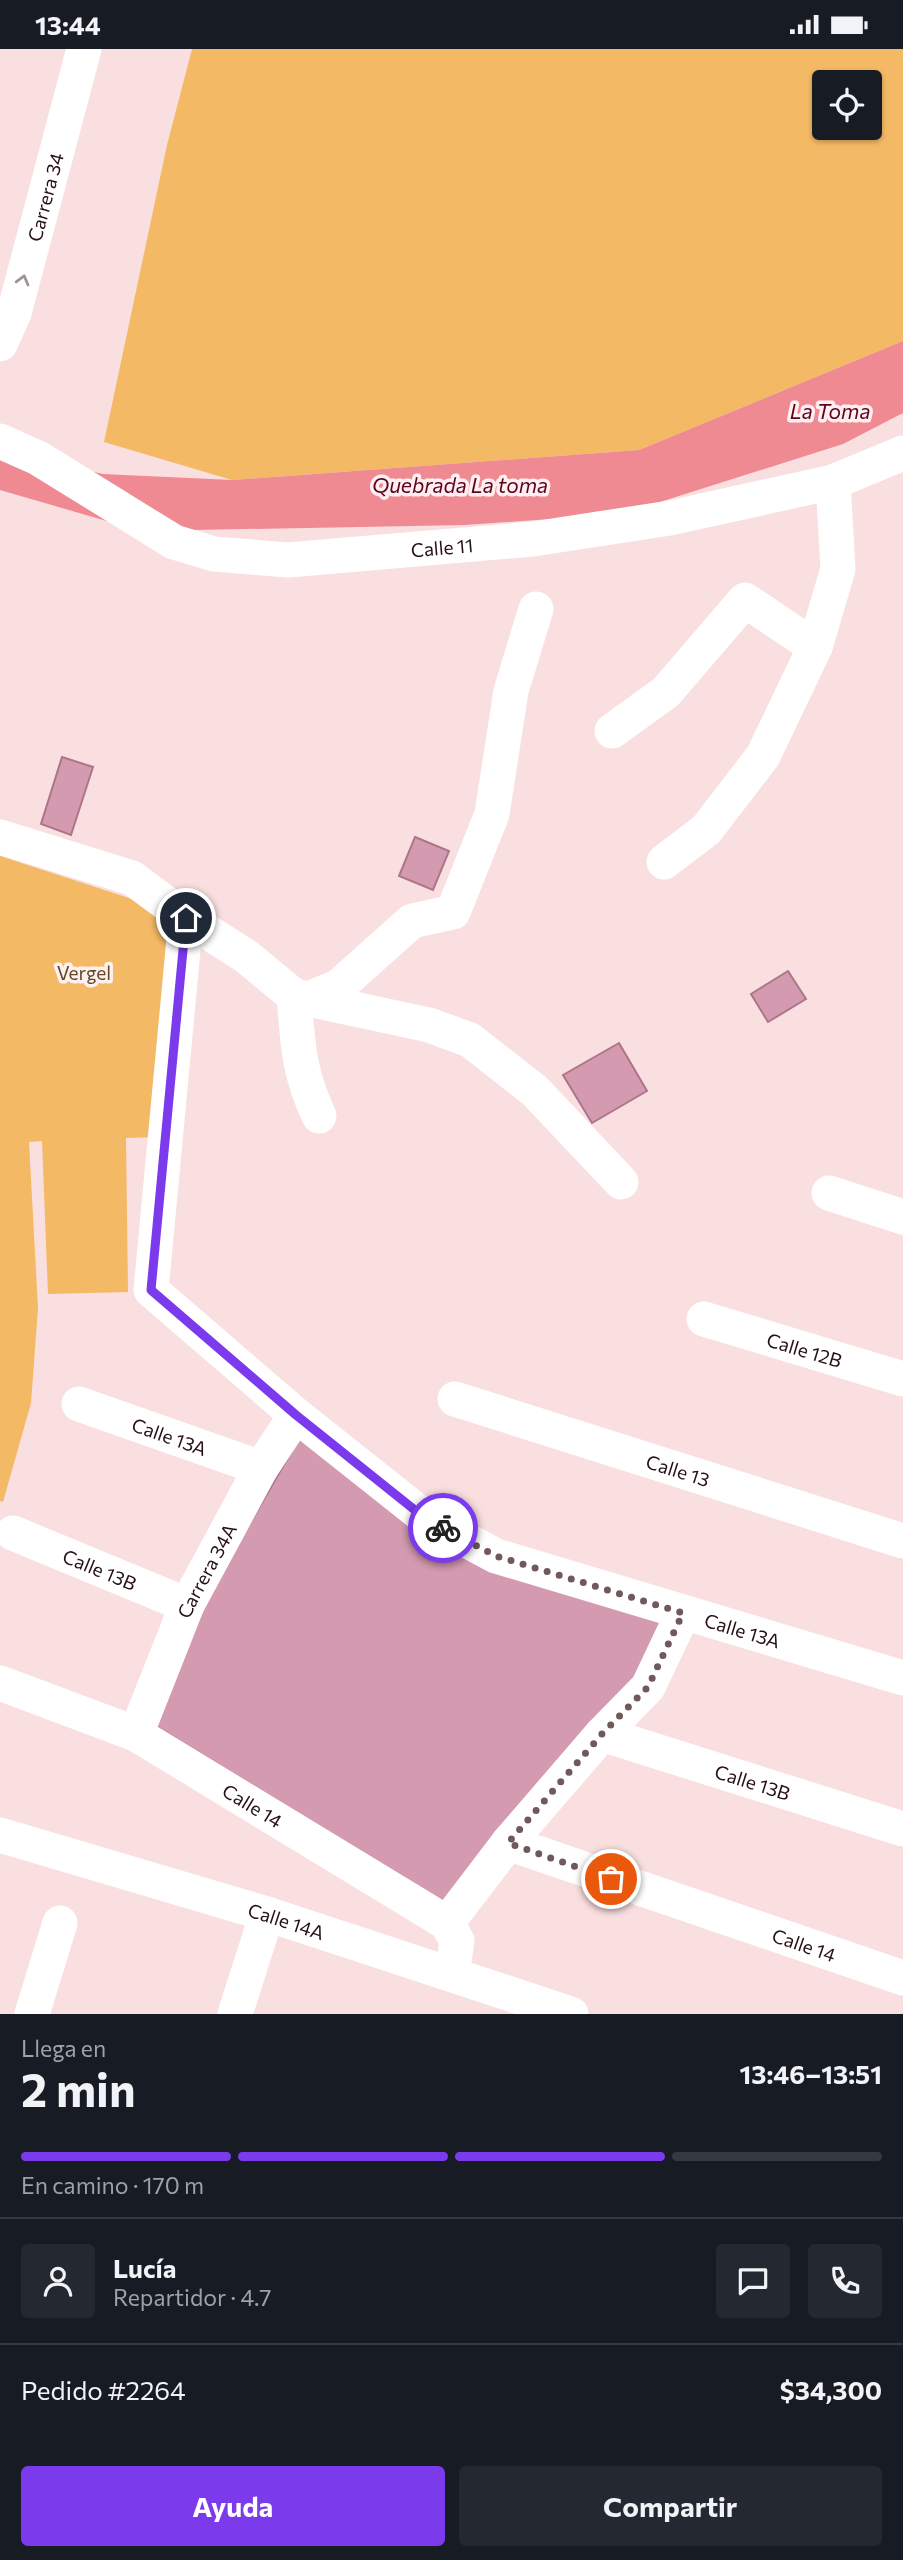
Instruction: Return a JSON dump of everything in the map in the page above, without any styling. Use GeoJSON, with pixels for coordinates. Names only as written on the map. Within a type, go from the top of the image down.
{"type":"FeatureCollection","features":[{"type":"Feature","properties":{"kind":"street","name":"Carrera 34"},"geometry":{"type":"LineString","coordinates":[[0,344],[14,313],[85,49]]}},
{"type":"Feature","properties":{"kind":"street","name":"Calle 11"},"geometry":{"type":"LineString","coordinates":[[0,441],[38,458],[174,542],[214,554],[288,561],[520,541],[670,517],[834,482],[903,453]]}},
{"type":"Feature","properties":{"kind":"street"},"geometry":{"type":"LineString","coordinates":[[664,862],[706,830],[763,756],[815,647],[838,569],[834,482]]}},
{"type":"Feature","properties":{"kind":"street"},"geometry":{"type":"LineString","coordinates":[[612,731],[666,692],[745,600],[815,647]]}},
{"type":"Feature","properties":{"kind":"street"},"geometry":{"type":"LineString","coordinates":[[301,998],[338,988],[412,921],[453,912],[492,814],[511,691],[536,609]]}},
{"type":"Feature","properties":{"kind":"street"},"geometry":{"type":"LineString","coordinates":[[0,837],[132,878],[186,918],[247,957],[301,998],[429,1025],[470,1040],[535,1091],[621,1182]]}},
{"type":"Feature","properties":{"kind":"street"},"geometry":{"type":"LineString","coordinates":[[186,918],[151,1290],[296,1415]]}},
{"type":"Feature","properties":{"kind":"street"},"geometry":{"type":"LineString","coordinates":[[301,998],[298,1058],[319,1116]]}},
{"type":"Feature","properties":{"kind":"street"},"geometry":{"type":"LineString","coordinates":[[829,1192],[903,1217]]}},
{"type":"Feature","properties":{"kind":"street","name":"Calle 12B"},"geometry":{"type":"LineString","coordinates":[[704,1319],[903,1379]]}},
{"type":"Feature","properties":{"kind":"street","name":"Calle 13"},"geometry":{"type":"LineString","coordinates":[[455,1399],[903,1541]]}},
{"type":"Feature","properties":{"kind":"street","name":"Calle 13A"},"geometry":{"type":"LineString","coordinates":[[79,1404],[261,1468]]}},
{"type":"Feature","properties":{"kind":"street","name":"Carrera 34A"},"geometry":{"type":"LineString","coordinates":[[136,1734],[187,1605],[261,1468],[296,1415]]}},
{"type":"Feature","properties":{"kind":"street","name":"Calle 13A"},"geometry":{"type":"LineString","coordinates":[[296,1415],[426,1519],[496,1556],[903,1678]]}},
{"type":"Feature","properties":{"kind":"street","name":"Calle 13B"},"geometry":{"type":"LineString","coordinates":[[13,1533],[187,1605]]}},
{"type":"Feature","properties":{"kind":"street"},"geometry":{"type":"LineString","coordinates":[[452,1974],[457,1941],[447,1923],[508,1843],[602,1734],[648,1687],[683,1613]]}},
{"type":"Feature","properties":{"kind":"street","name":"Calle 14"},"geometry":{"type":"LineString","coordinates":[[0,1683],[136,1734],[447,1923]]}},
{"type":"Feature","properties":{"kind":"street","name":"Calle 13B"},"geometry":{"type":"LineString","coordinates":[[602,1734],[903,1829]]}},
{"type":"Feature","properties":{"kind":"street","name":"Calle 14A"},"geometry":{"type":"LineString","coordinates":[[0,1835],[267,1914],[571,2014]]}},
{"type":"Feature","properties":{"kind":"street","name":"Calle 14"},"geometry":{"type":"LineString","coordinates":[[508,1843],[903,1978]]}},
{"type":"Feature","properties":{"kind":"street"},"geometry":{"type":"LineString","coordinates":[[235,2014],[267,1914]]}},
{"type":"Feature","properties":{"kind":"street"},"geometry":{"type":"LineString","coordinates":[[32,2014],[60,1923]]}},
{"type":"Feature","properties":{"kind":"green space"},"geometry":{"type":"Polygon","coordinates":[[[192,49],[903,49],[903,341],[639,450],[232,480],[104,442],[167,145],[192,49]]]}},
{"type":"Feature","properties":{"kind":"green space","name":"Vergel"},"geometry":{"type":"Polygon","coordinates":[[[0,856],[175,913],[156,1137],[126,1138],[128,1292],[48,1294],[42,1141],[29,1142],[38,1308],[31,1403],[3,1502],[0,1501],[0,856]]]}},
{"type":"Feature","properties":{"kind":"water","name":"La Toma"},"geometry":{"type":"Polygon","coordinates":[[[903,341],[903,413],[843,444],[622,514],[465,525],[141,531],[0,490],[0,451],[103,474],[232,480],[639,450],[903,341]]]}},
{"type":"Feature","properties":{"kind":"building"},"geometry":{"type":"Polygon","coordinates":[[[62,757],[93,767],[71,835],[41,824],[62,757]]]}},
{"type":"Feature","properties":{"kind":"building"},"geometry":{"type":"Polygon","coordinates":[[[415,837],[449,851],[433,890],[399,876],[415,837]]]}},
{"type":"Feature","properties":{"kind":"building"},"geometry":{"type":"Polygon","coordinates":[[[788,971],[806,999],[768,1022],[751,994],[788,971]]]}},
{"type":"Feature","properties":{"kind":"building"},"geometry":{"type":"Polygon","coordinates":[[[619,1043],[647,1091],[592,1123],[563,1075],[619,1043]]]}},
{"type":"Feature","properties":{"kind":"building"},"geometry":{"type":"Polygon","coordinates":[[[303,1432],[486,1567],[670,1618],[643,1679],[445,1904],[154,1725],[200,1609],[303,1432]]]}},
{"type":"Feature","properties":{"kind":"way so far"},"geometry":{"type":"LineString","coordinates":[[443,1528],[496,1556],[683,1613],[648,1687],[602,1734],[508,1843],[611,1879]]}},
{"type":"Feature","properties":{"kind":"route"},"geometry":{"type":"LineString","coordinates":[[186,918],[151,1290],[296,1415],[426,1519],[443,1528]]}},
{"type":"Feature","properties":{"kind":"water label","name":"Quebrada La toma"},"geometry":{"type":"Point","coordinates":[460,484]}}]}
